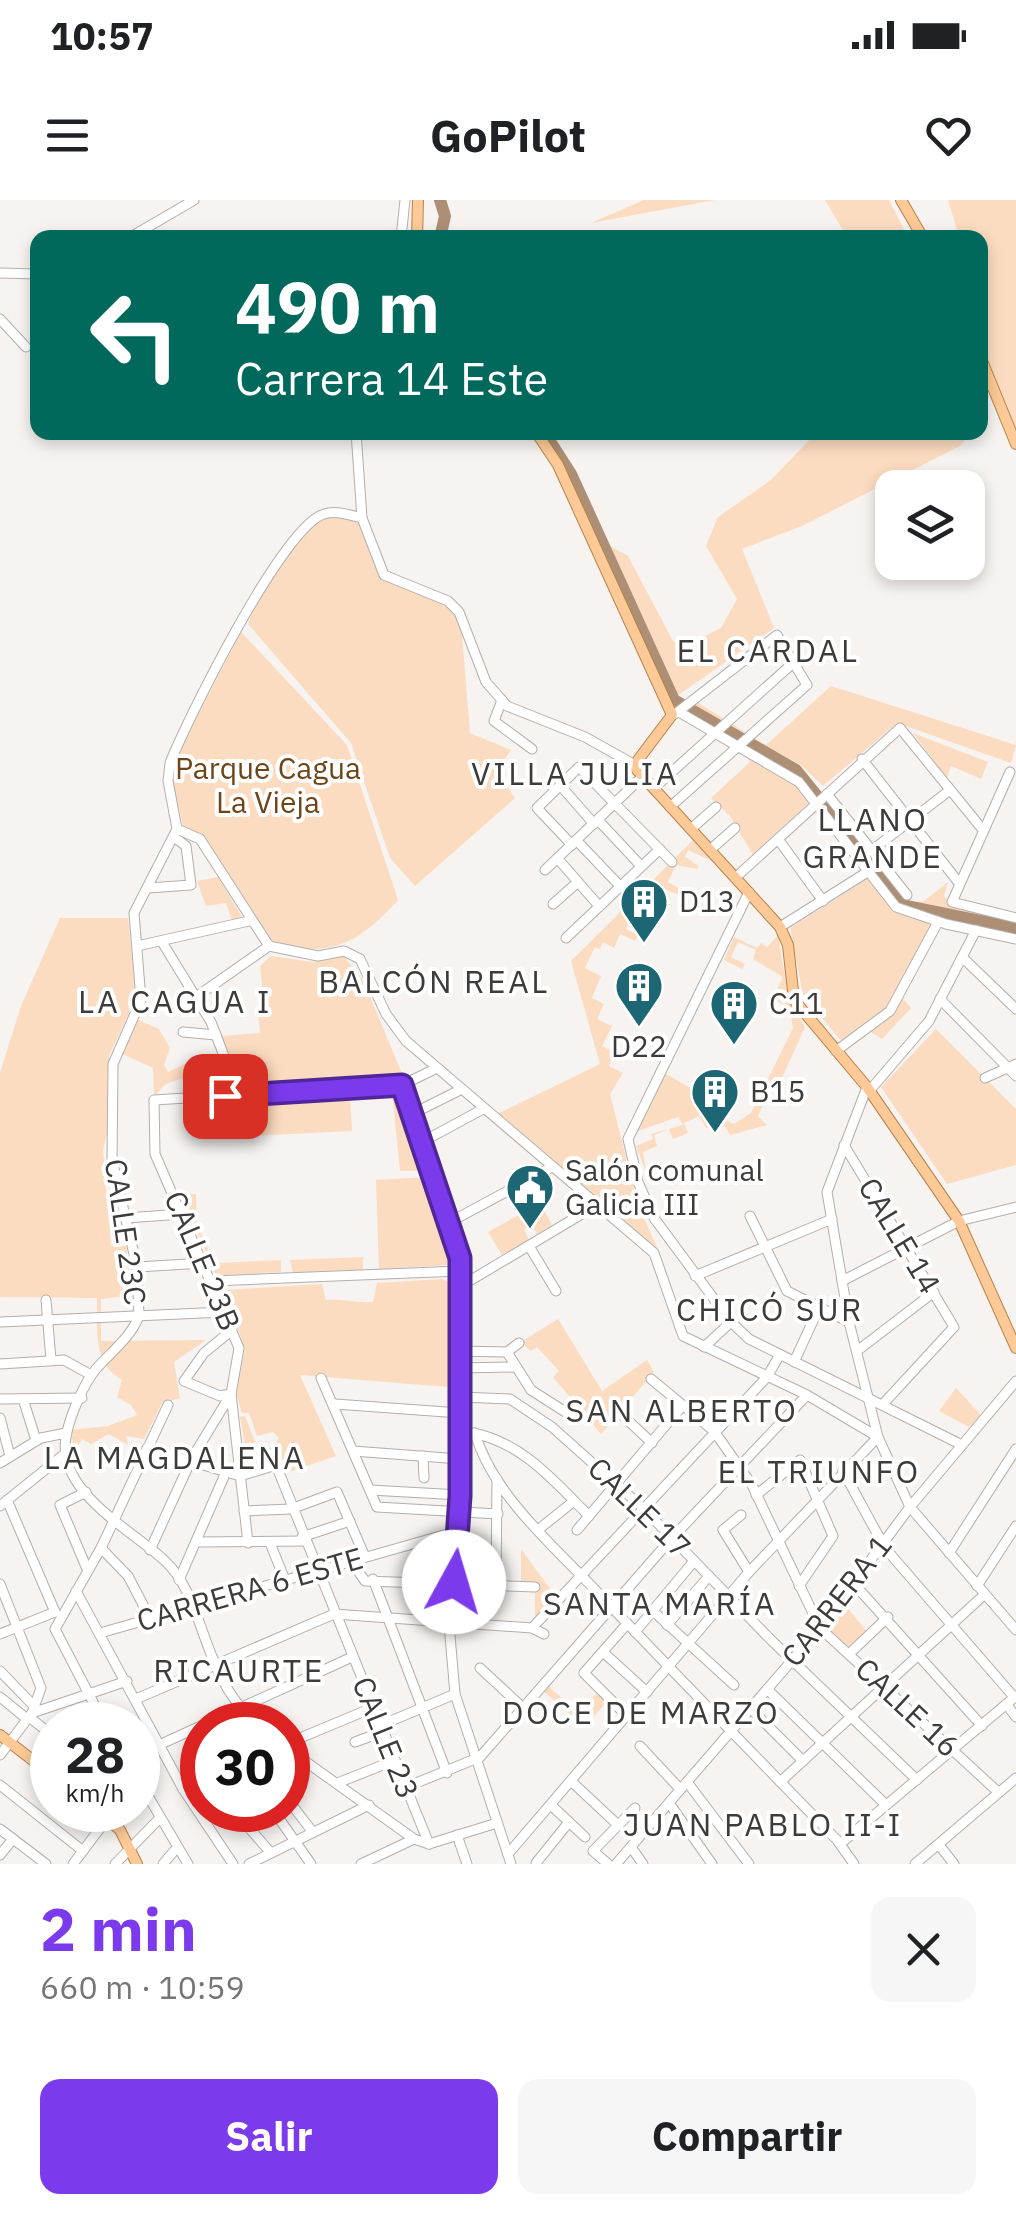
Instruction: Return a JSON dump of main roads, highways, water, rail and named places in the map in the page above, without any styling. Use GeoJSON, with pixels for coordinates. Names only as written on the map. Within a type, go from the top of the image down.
{"type":"FeatureCollection","features":[{"type":"Feature","properties":{"kind":"main road"},"geometry":{"type":"LineString","coordinates":[[417,230],[418,200]]}},
{"type":"Feature","properties":{"kind":"main road"},"geometry":{"type":"LineString","coordinates":[[901,200],[918,230]]}},
{"type":"Feature","properties":{"kind":"main road"},"geometry":{"type":"LineString","coordinates":[[988,376],[1016,444]]}},
{"type":"Feature","properties":{"kind":"main road"},"geometry":{"type":"LineString","coordinates":[[542,440],[558,464],[678,712],[635,765],[780,927],[788,945],[794,1000],[867,1088],[959,1220],[1016,1348]]}},
{"type":"Feature","properties":{"kind":"main road"},"geometry":{"type":"LineString","coordinates":[[0,1734],[30,1757]]}},
{"type":"Feature","properties":{"kind":"main road"},"geometry":{"type":"LineString","coordinates":[[119,1832],[132,1847],[137,1864]]}},
{"type":"Feature","properties":{"kind":"waterway"},"geometry":{"type":"LineString","coordinates":[[440,200],[445,216],[442,230]]}},
{"type":"Feature","properties":{"kind":"waterway"},"geometry":{"type":"LineString","coordinates":[[549,440],[571,474],[674,700],[796,770],[906,906],[1016,928]]}},
{"type":"Feature","properties":{"kind":"place","name":"D13"},"geometry":{"type":"Point","coordinates":[644,944]}},
{"type":"Feature","properties":{"kind":"place","name":"D22"},"geometry":{"type":"Point","coordinates":[639,1028]}},
{"type":"Feature","properties":{"kind":"place","name":"C11"},"geometry":{"type":"Point","coordinates":[734,1046]}},
{"type":"Feature","properties":{"kind":"place","name":"B15"},"geometry":{"type":"Point","coordinates":[715,1134]}},
{"type":"Feature","properties":{"kind":"place","name":"Salón comunal Galicia III"},"geometry":{"type":"Point","coordinates":[530,1230]}},
{"type":"Feature","properties":{"kind":"district","name":"EL CARDAL"},"geometry":{"type":"Point","coordinates":[768,651]}},
{"type":"Feature","properties":{"kind":"district","name":"VILLA JULIA"},"geometry":{"type":"Point","coordinates":[575,774]}},
{"type":"Feature","properties":{"kind":"district","name":"LLANO GRANDE"},"geometry":{"type":"Point","coordinates":[873,838]}},
{"type":"Feature","properties":{"kind":"district","name":"BALCÓN REAL"},"geometry":{"type":"Point","coordinates":[434,982]}},
{"type":"Feature","properties":{"kind":"district","name":"LA CAGUA I"},"geometry":{"type":"Point","coordinates":[175,1002]}},
{"type":"Feature","properties":{"kind":"district","name":"CHICÓ SUR"},"geometry":{"type":"Point","coordinates":[770,1310]}},
{"type":"Feature","properties":{"kind":"district","name":"SAN ALBERTO"},"geometry":{"type":"Point","coordinates":[682,1411]}},
{"type":"Feature","properties":{"kind":"district","name":"LA MAGDALENA"},"geometry":{"type":"Point","coordinates":[175,1458]}},
{"type":"Feature","properties":{"kind":"district","name":"EL TRIUNFO"},"geometry":{"type":"Point","coordinates":[819,1472]}},
{"type":"Feature","properties":{"kind":"district","name":"SANTA MARÍA"},"geometry":{"type":"Point","coordinates":[660,1604]}},
{"type":"Feature","properties":{"kind":"district","name":"RICAURTE"},"geometry":{"type":"Point","coordinates":[239,1671]}},
{"type":"Feature","properties":{"kind":"district","name":"DOCE DE MARZO"},"geometry":{"type":"Point","coordinates":[641,1713]}},
{"type":"Feature","properties":{"kind":"district","name":"JUAN PABLO II-I"},"geometry":{"type":"Point","coordinates":[763,1825]}},
{"type":"Feature","properties":{"kind":"park label","name":"Parque Cagua La Vieja"},"geometry":{"type":"Point","coordinates":[268,786]}}]}
